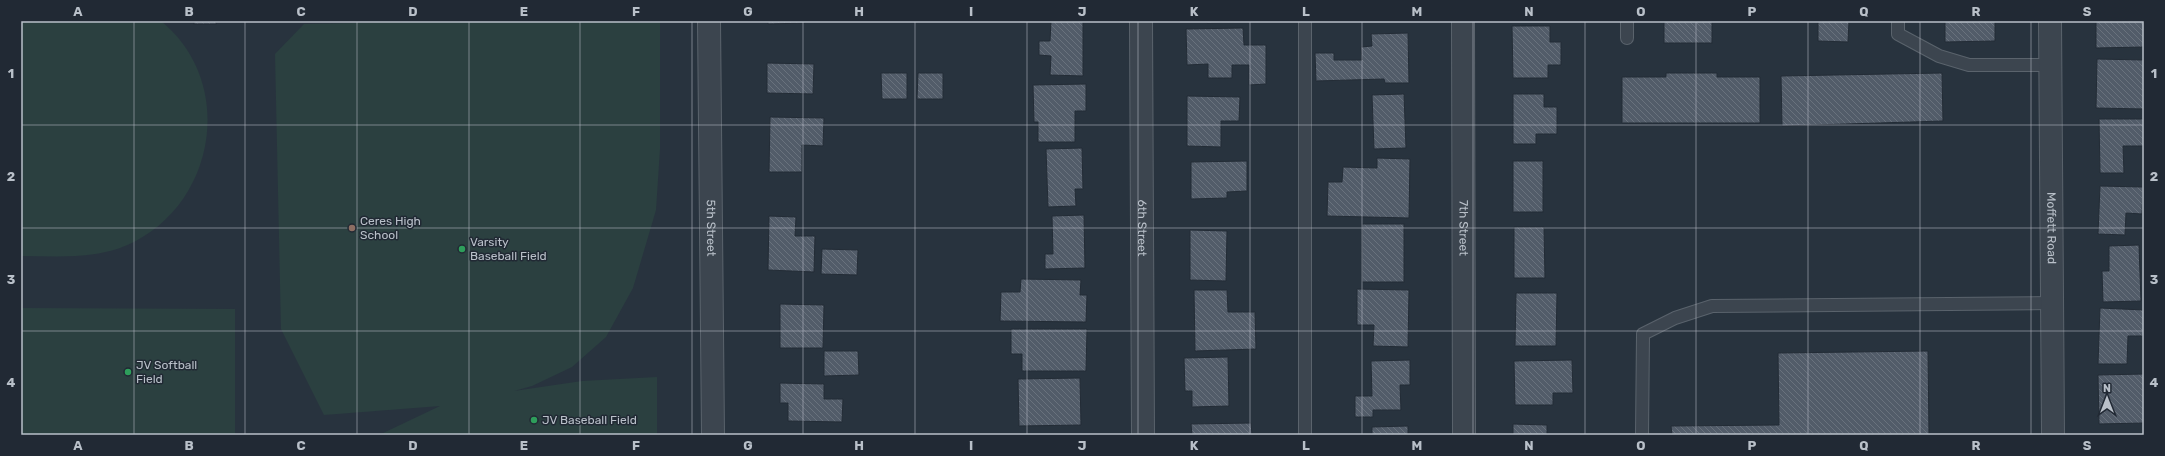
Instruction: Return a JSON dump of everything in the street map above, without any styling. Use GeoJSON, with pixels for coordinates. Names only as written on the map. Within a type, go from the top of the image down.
{"type":"FeatureCollection","features":[{"type":"Feature","properties":{"kind":"street","name":"5th Street"},"geometry":{"type":"LineString","coordinates":[[709,21],[712,435]]}},
{"type":"Feature","properties":{"kind":"street","name":"6th Street"},"geometry":{"type":"LineString","coordinates":[[1141,21],[1144,435]]}},
{"type":"Feature","properties":{"kind":"street","name":"7th Street"},"geometry":{"type":"LineString","coordinates":[[1463,21],[1464,435]]}},
{"type":"Feature","properties":{"kind":"street","name":"Moffett Road"},"geometry":{"type":"LineString","coordinates":[[2050,21],[2053,435]]}},
{"type":"Feature","properties":{"kind":"lane"},"geometry":{"type":"LineString","coordinates":[[1305,21],[1305,435]]}},
{"type":"Feature","properties":{"kind":"lane"},"geometry":{"type":"LineString","coordinates":[[1626,21],[1627,38]]}},
{"type":"Feature","properties":{"kind":"lane"},"geometry":{"type":"LineString","coordinates":[[1898,21],[1898,34],[1939,56],[1969,65],[2050,65]]}},
{"type":"Feature","properties":{"kind":"lane"},"geometry":{"type":"LineString","coordinates":[[1642,435],[1643,334],[1674,318],[1712,306],[2052,303]]}},
{"type":"Feature","properties":{"kind":"green space"},"geometry":{"type":"Polygon","coordinates":[[[21,21],[161,21],[184,46],[200,75],[207,106],[206,138],[199,169],[184,198],[162,223],[134,242],[107,252],[79,256],[21,256],[21,21]]]}},
{"type":"Feature","properties":{"kind":"green space","name":"Varsity Baseball Field"},"geometry":{"type":"Polygon","coordinates":[[[453,21],[660,21],[660,149],[656,210],[633,288],[606,337],[572,367],[532,386],[514,391],[582,381],[657,377],[657,435],[379,435],[440,406],[324,415],[281,329],[275,54],[304,24],[453,21]]]}},
{"type":"Feature","properties":{"kind":"green space","name":"JV Softball Field"},"geometry":{"type":"Polygon","coordinates":[[[21,308],[235,309],[235,435],[21,435],[21,308]]]}},
{"type":"Feature","properties":{"kind":"building"},"geometry":{"type":"Polygon","coordinates":[[[194,21],[216,21],[216,24],[194,24],[194,21]]]}},
{"type":"Feature","properties":{"kind":"building"},"geometry":{"type":"Polygon","coordinates":[[[768,21],[805,21],[805,23],[768,24],[768,21]]]}},
{"type":"Feature","properties":{"kind":"building"},"geometry":{"type":"Polygon","coordinates":[[[1051,21],[1083,21],[1083,76],[1050,75],[1051,56],[1039,55],[1039,41],[1050,41],[1051,21]]]}},
{"type":"Feature","properties":{"kind":"building"},"geometry":{"type":"Polygon","coordinates":[[[1207,21],[1234,21],[1234,22],[1207,23],[1207,21]]]}},
{"type":"Feature","properties":{"kind":"building"},"geometry":{"type":"Polygon","coordinates":[[[1664,21],[1712,21],[1712,43],[1664,43],[1664,21]]]}},
{"type":"Feature","properties":{"kind":"building"},"geometry":{"type":"Polygon","coordinates":[[[1818,21],[1849,21],[1848,42],[1818,41],[1818,21]]]}},
{"type":"Feature","properties":{"kind":"building"},"geometry":{"type":"Polygon","coordinates":[[[1945,21],[1995,21],[1995,41],[1945,42],[1945,21]]]}},
{"type":"Feature","properties":{"kind":"building"},"geometry":{"type":"Polygon","coordinates":[[[2096,21],[2144,21],[2144,47],[2096,48],[2096,21]]]}},
{"type":"Feature","properties":{"kind":"building"},"geometry":{"type":"Polygon","coordinates":[[[1512,26],[1550,26],[1550,42],[1561,42],[1561,65],[1548,65],[1548,78],[1513,78],[1512,26]]]}},
{"type":"Feature","properties":{"kind":"building"},"geometry":{"type":"Polygon","coordinates":[[[1243,28],[1244,45],[1266,45],[1266,84],[1249,85],[1249,65],[1232,65],[1232,78],[1208,78],[1208,64],[1187,65],[1186,29],[1243,28]]]}},
{"type":"Feature","properties":{"kind":"building"},"geometry":{"type":"Polygon","coordinates":[[[1408,33],[1409,83],[1385,83],[1384,79],[1316,81],[1315,53],[1334,53],[1334,60],[1362,60],[1361,47],[1372,46],[1371,34],[1408,33]]]}},
{"type":"Feature","properties":{"kind":"building"},"geometry":{"type":"Polygon","coordinates":[[[2097,59],[2144,60],[2144,109],[2096,108],[2097,59]]]}},
{"type":"Feature","properties":{"kind":"building"},"geometry":{"type":"Polygon","coordinates":[[[767,63],[814,64],[813,94],[767,93],[767,63]]]}},
{"type":"Feature","properties":{"kind":"building"},"geometry":{"type":"Polygon","coordinates":[[[881,73],[907,73],[907,99],[882,99],[881,73]]]}},
{"type":"Feature","properties":{"kind":"building"},"geometry":{"type":"Polygon","coordinates":[[[918,73],[943,73],[943,99],[917,99],[918,73]]]}},
{"type":"Feature","properties":{"kind":"building"},"geometry":{"type":"Polygon","coordinates":[[[1666,73],[1717,73],[1717,77],[1760,77],[1760,123],[1622,123],[1622,77],[1666,77],[1666,73]]]}},
{"type":"Feature","properties":{"kind":"building"},"geometry":{"type":"Polygon","coordinates":[[[1942,73],[1943,121],[1782,126],[1781,76],[1942,73]]]}},
{"type":"Feature","properties":{"kind":"building"},"geometry":{"type":"Polygon","coordinates":[[[1086,84],[1086,111],[1075,111],[1075,142],[1038,142],[1038,122],[1034,122],[1033,85],[1086,84]]]}},
{"type":"Feature","properties":{"kind":"building"},"geometry":{"type":"Polygon","coordinates":[[[1404,94],[1406,148],[1374,149],[1372,95],[1404,94]]]}},
{"type":"Feature","properties":{"kind":"building"},"geometry":{"type":"Polygon","coordinates":[[[1513,94],[1544,94],[1544,107],[1557,107],[1557,134],[1536,134],[1536,144],[1513,144],[1513,94]]]}},
{"type":"Feature","properties":{"kind":"building"},"geometry":{"type":"Polygon","coordinates":[[[1187,96],[1240,97],[1239,121],[1221,121],[1221,147],[1187,146],[1187,96]]]}},
{"type":"Feature","properties":{"kind":"building"},"geometry":{"type":"Polygon","coordinates":[[[770,117],[824,118],[823,146],[802,145],[802,172],[769,172],[770,117]]]}},
{"type":"Feature","properties":{"kind":"building"},"geometry":{"type":"Polygon","coordinates":[[[2099,119],[2144,119],[2144,146],[2123,146],[2124,173],[2100,173],[2099,119]]]}},
{"type":"Feature","properties":{"kind":"building"},"geometry":{"type":"Polygon","coordinates":[[[1082,148],[1083,189],[1075,189],[1076,206],[1048,207],[1046,149],[1082,148]]]}},
{"type":"Feature","properties":{"kind":"building"},"geometry":{"type":"Polygon","coordinates":[[[1377,158],[1410,159],[1409,218],[1327,216],[1328,182],[1342,182],[1343,167],[1377,168],[1377,158]]]}},
{"type":"Feature","properties":{"kind":"building"},"geometry":{"type":"Polygon","coordinates":[[[1247,161],[1247,191],[1227,192],[1227,198],[1191,199],[1191,162],[1247,161]]]}},
{"type":"Feature","properties":{"kind":"building"},"geometry":{"type":"Polygon","coordinates":[[[1513,161],[1543,161],[1543,212],[1513,212],[1513,161]]]}},
{"type":"Feature","properties":{"kind":"building"},"geometry":{"type":"Polygon","coordinates":[[[2100,186],[2143,187],[2142,214],[2126,213],[2125,235],[2098,234],[2100,186]]]}},
{"type":"Feature","properties":{"kind":"building"},"geometry":{"type":"Polygon","coordinates":[[[1084,215],[1085,268],[1045,269],[1045,254],[1053,254],[1052,216],[1084,215]]]}},
{"type":"Feature","properties":{"kind":"building"},"geometry":{"type":"Polygon","coordinates":[[[769,216],[796,217],[795,236],[815,236],[814,272],[768,270],[769,216]]]}},
{"type":"Feature","properties":{"kind":"building"},"geometry":{"type":"Polygon","coordinates":[[[1362,224],[1404,224],[1404,282],[1362,282],[1362,224]]]}},
{"type":"Feature","properties":{"kind":"building"},"geometry":{"type":"Polygon","coordinates":[[[1514,227],[1544,227],[1545,278],[1514,278],[1514,227]]]}},
{"type":"Feature","properties":{"kind":"building"},"geometry":{"type":"Polygon","coordinates":[[[1190,230],[1227,231],[1226,281],[1190,280],[1190,230]]]}},
{"type":"Feature","properties":{"kind":"building"},"geometry":{"type":"Polygon","coordinates":[[[2139,245],[2141,301],[2103,302],[2102,271],[2109,271],[2109,246],[2139,245]]]}},
{"type":"Feature","properties":{"kind":"building"},"geometry":{"type":"Polygon","coordinates":[[[822,249],[858,250],[857,275],[821,274],[822,249]]]}},
{"type":"Feature","properties":{"kind":"building"},"geometry":{"type":"Polygon","coordinates":[[[1021,279],[1081,280],[1080,295],[1087,295],[1086,322],[1000,321],[1001,292],[1020,292],[1021,279]]]}},
{"type":"Feature","properties":{"kind":"building"},"geometry":{"type":"Polygon","coordinates":[[[1357,289],[1409,290],[1408,347],[1373,346],[1374,325],[1357,325],[1357,289]]]}},
{"type":"Feature","properties":{"kind":"building"},"geometry":{"type":"Polygon","coordinates":[[[1194,290],[1227,290],[1228,312],[1255,312],[1256,349],[1195,351],[1194,290]]]}},
{"type":"Feature","properties":{"kind":"building"},"geometry":{"type":"Polygon","coordinates":[[[1516,293],[1557,293],[1556,346],[1515,346],[1516,293]]]}},
{"type":"Feature","properties":{"kind":"building"},"geometry":{"type":"Polygon","coordinates":[[[780,304],[824,305],[823,348],[780,348],[780,304]]]}},
{"type":"Feature","properties":{"kind":"building"},"geometry":{"type":"Polygon","coordinates":[[[2100,308],[2144,310],[2144,336],[2128,336],[2127,364],[2098,364],[2100,308]]]}},
{"type":"Feature","properties":{"kind":"building"},"geometry":{"type":"Polygon","coordinates":[[[1011,329],[1087,329],[1086,371],[1022,371],[1022,354],[1011,354],[1011,329]]]}},
{"type":"Feature","properties":{"kind":"building"},"geometry":{"type":"Polygon","coordinates":[[[824,351],[858,351],[859,375],[824,376],[824,351]]]}},
{"type":"Feature","properties":{"kind":"building"},"geometry":{"type":"Polygon","coordinates":[[[1928,351],[1929,435],[1672,435],[1671,426],[1779,425],[1778,353],[1928,351]]]}},
{"type":"Feature","properties":{"kind":"building"},"geometry":{"type":"Polygon","coordinates":[[[1228,357],[1229,406],[1192,407],[1192,391],[1185,391],[1184,358],[1228,357]]]}},
{"type":"Feature","properties":{"kind":"building"},"geometry":{"type":"Polygon","coordinates":[[[1410,360],[1410,385],[1400,385],[1401,410],[1373,410],[1373,417],[1355,417],[1355,396],[1372,396],[1371,361],[1410,360]]]}},
{"type":"Feature","properties":{"kind":"building"},"geometry":{"type":"Polygon","coordinates":[[[1572,360],[1573,393],[1553,393],[1553,405],[1515,405],[1514,361],[1572,360]]]}},
{"type":"Feature","properties":{"kind":"building"},"geometry":{"type":"Polygon","coordinates":[[[2144,374],[2144,423],[2099,424],[2098,375],[2144,374]]]}},
{"type":"Feature","properties":{"kind":"building"},"geometry":{"type":"Polygon","coordinates":[[[1080,378],[1081,425],[1019,426],[1018,379],[1080,378]]]}},
{"type":"Feature","properties":{"kind":"building"},"geometry":{"type":"Polygon","coordinates":[[[780,383],[824,384],[824,399],[843,399],[842,422],[788,421],[788,403],[780,403],[780,383]]]}},
{"type":"Feature","properties":{"kind":"building"},"geometry":{"type":"Polygon","coordinates":[[[1251,423],[1252,435],[1192,435],[1191,424],[1251,423]]]}},
{"type":"Feature","properties":{"kind":"building"},"geometry":{"type":"Polygon","coordinates":[[[1513,424],[1547,425],[1547,435],[1513,435],[1513,424]]]}},
{"type":"Feature","properties":{"kind":"building"},"geometry":{"type":"Polygon","coordinates":[[[1408,426],[1408,435],[1372,435],[1372,427],[1408,426]]]}},
{"type":"Feature","properties":{"kind":"place","name":"Ceres High School"},"geometry":{"type":"Point","coordinates":[352,228]}},
{"type":"Feature","properties":{"kind":"place","name":"Varsity Baseball Field"},"geometry":{"type":"Point","coordinates":[462,249]}},
{"type":"Feature","properties":{"kind":"place","name":"JV Softball Field"},"geometry":{"type":"Point","coordinates":[128,372]}},
{"type":"Feature","properties":{"kind":"place","name":"JV Baseball Field"},"geometry":{"type":"Point","coordinates":[534,420]}}]}
